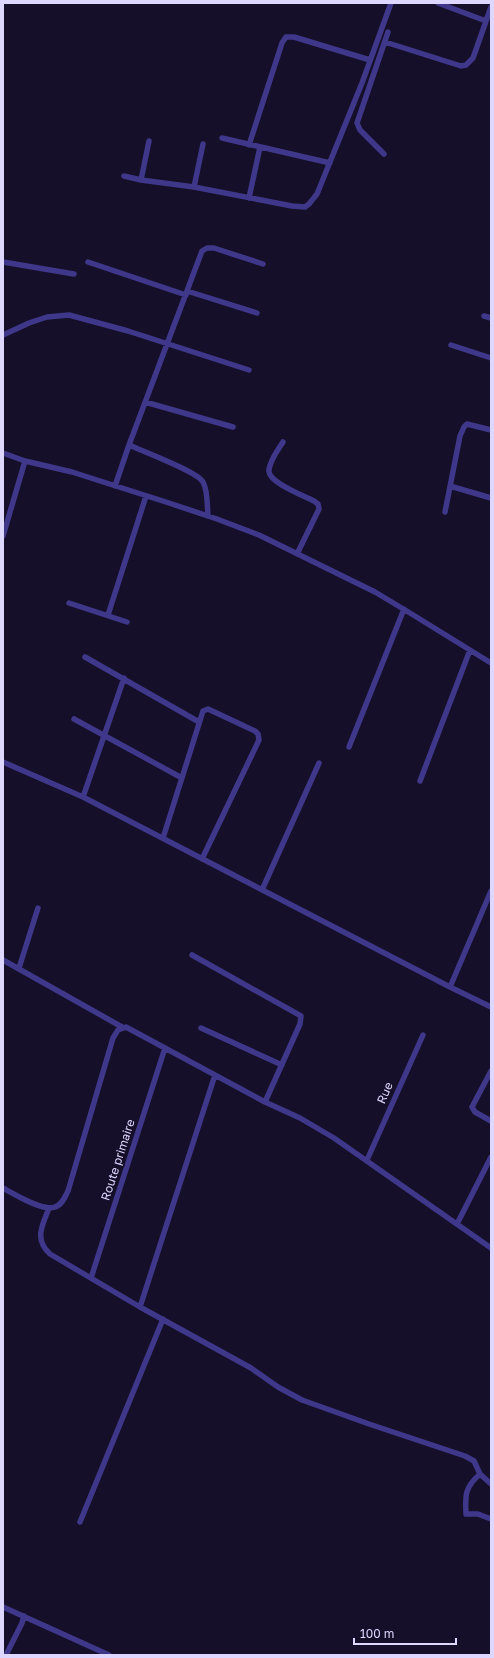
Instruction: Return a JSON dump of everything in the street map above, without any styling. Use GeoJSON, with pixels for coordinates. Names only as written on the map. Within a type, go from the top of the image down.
{"type":"FeatureCollection","features":[{"type":"Feature","properties":{"kind":"street"},"geometry":{"type":"LineString","coordinates":[[124,176],[141,180],[194,187],[292,206],[305,207],[317,194],[391,3]]}},
{"type":"Feature","properties":{"kind":"street"},"geometry":{"type":"LineString","coordinates":[[438,3],[486,21]]}},
{"type":"Feature","properties":{"kind":"street"},"geometry":{"type":"LineString","coordinates":[[385,42],[461,66],[466,65],[473,58],[491,7]]}},
{"type":"Feature","properties":{"kind":"street"},"geometry":{"type":"LineString","coordinates":[[384,154],[360,130],[357,123],[388,32]]}},
{"type":"Feature","properties":{"kind":"street"},"geometry":{"type":"LineString","coordinates":[[249,144],[282,43],[286,37],[294,37],[370,60]]}},
{"type":"Feature","properties":{"kind":"street"},"geometry":{"type":"LineString","coordinates":[[222,138],[330,163]]}},
{"type":"Feature","properties":{"kind":"street"},"geometry":{"type":"LineString","coordinates":[[141,180],[149,141]]}},
{"type":"Feature","properties":{"kind":"street"},"geometry":{"type":"LineString","coordinates":[[194,187],[203,144]]}},
{"type":"Feature","properties":{"kind":"street"},"geometry":{"type":"LineString","coordinates":[[249,198],[260,147]]}},
{"type":"Feature","properties":{"kind":"street"},"geometry":{"type":"LineString","coordinates":[[115,486],[202,252],[207,248],[214,248],[263,264]]}},
{"type":"Feature","properties":{"kind":"street"},"geometry":{"type":"LineString","coordinates":[[3,262],[74,274]]}},
{"type":"Feature","properties":{"kind":"street"},"geometry":{"type":"LineString","coordinates":[[88,262],[186,293],[258,313]]}},
{"type":"Feature","properties":{"kind":"street"},"geometry":{"type":"LineString","coordinates":[[3,335],[29,323],[47,317],[69,315],[128,331],[249,370]]}},
{"type":"Feature","properties":{"kind":"street"},"geometry":{"type":"LineString","coordinates":[[484,316],[491,318]]}},
{"type":"Feature","properties":{"kind":"street"},"geometry":{"type":"LineString","coordinates":[[451,345],[491,358]]}},
{"type":"Feature","properties":{"kind":"street"},"geometry":{"type":"LineString","coordinates":[[145,402],[233,427]]}},
{"type":"Feature","properties":{"kind":"street"},"geometry":{"type":"LineString","coordinates":[[445,512],[460,436],[464,427],[467,424],[471,424],[491,430]]}},
{"type":"Feature","properties":{"kind":"street"},"geometry":{"type":"LineString","coordinates":[[283,442],[270,464],[268,472],[270,476],[279,484],[314,501],[318,504],[319,509],[297,554]]}},
{"type":"Feature","properties":{"kind":"street"},"geometry":{"type":"LineString","coordinates":[[129,445],[187,470],[200,478],[203,482],[208,516]]}},
{"type":"Feature","properties":{"kind":"street"},"geometry":{"type":"LineString","coordinates":[[3,453],[25,461],[72,472],[208,516],[259,535],[375,592],[491,664]]}},
{"type":"Feature","properties":{"kind":"street"},"geometry":{"type":"LineString","coordinates":[[3,536],[25,461]]}},
{"type":"Feature","properties":{"kind":"street"},"geometry":{"type":"LineString","coordinates":[[450,486],[491,498]]}},
{"type":"Feature","properties":{"kind":"street"},"geometry":{"type":"LineString","coordinates":[[108,615],[146,496]]}},
{"type":"Feature","properties":{"kind":"street"},"geometry":{"type":"LineString","coordinates":[[69,603],[127,622]]}},
{"type":"Feature","properties":{"kind":"street"},"geometry":{"type":"LineString","coordinates":[[349,747],[404,609]]}},
{"type":"Feature","properties":{"kind":"street"},"geometry":{"type":"LineString","coordinates":[[420,781],[470,650]]}},
{"type":"Feature","properties":{"kind":"street"},"geometry":{"type":"LineString","coordinates":[[85,657],[199,722]]}},
{"type":"Feature","properties":{"kind":"street"},"geometry":{"type":"LineString","coordinates":[[83,797],[124,678]]}},
{"type":"Feature","properties":{"kind":"street"},"geometry":{"type":"LineString","coordinates":[[163,838],[203,711],[208,709],[255,731],[259,737],[202,859]]}},
{"type":"Feature","properties":{"kind":"street"},"geometry":{"type":"LineString","coordinates":[[74,719],[104,734],[182,778]]}},
{"type":"Feature","properties":{"kind":"street"},"geometry":{"type":"LineString","coordinates":[[3,762],[83,797],[491,1007]]}},
{"type":"Feature","properties":{"kind":"street"},"geometry":{"type":"LineString","coordinates":[[262,890],[319,763]]}},
{"type":"Feature","properties":{"kind":"street"},"geometry":{"type":"LineString","coordinates":[[450,987],[491,891]]}},
{"type":"Feature","properties":{"kind":"street"},"geometry":{"type":"LineString","coordinates":[[19,968],[38,908]]}},
{"type":"Feature","properties":{"kind":"street"},"geometry":{"type":"LineString","coordinates":[[192,955],[301,1016],[300,1024],[264,1102]]}},
{"type":"Feature","properties":{"kind":"street"},"geometry":{"type":"LineString","coordinates":[[3,960],[122,1027],[131,1029],[264,1102],[318,1128],[367,1160],[491,1248]]}},
{"type":"Feature","properties":{"kind":"street"},"geometry":{"type":"LineString","coordinates":[[3,1188],[39,1206],[49,1208],[56,1207],[63,1201],[68,1191],[114,1038],[118,1030],[122,1027]]}},
{"type":"Feature","properties":{"kind":"street"},"geometry":{"type":"LineString","coordinates":[[201,1028],[282,1065]]}},
{"type":"Feature","properties":{"kind":"street","name":"Rue"},"geometry":{"type":"LineString","coordinates":[[367,1160],[423,1035]]}},
{"type":"Feature","properties":{"kind":"street","name":"Route primaire"},"geometry":{"type":"LineString","coordinates":[[92,1278],[165,1048]]}},
{"type":"Feature","properties":{"kind":"street"},"geometry":{"type":"LineString","coordinates":[[491,1071],[472,1107],[474,1112],[491,1121]]}},
{"type":"Feature","properties":{"kind":"street"},"geometry":{"type":"LineString","coordinates":[[140,1307],[215,1075]]}},
{"type":"Feature","properties":{"kind":"street"},"geometry":{"type":"LineString","coordinates":[[457,1224],[491,1157]]}},
{"type":"Feature","properties":{"kind":"street"},"geometry":{"type":"LineString","coordinates":[[49,1208],[40,1239],[43,1247],[50,1254],[140,1307],[251,1368],[278,1387],[302,1400],[465,1456],[474,1461],[480,1474],[491,1484]]}},
{"type":"Feature","properties":{"kind":"street"},"geometry":{"type":"LineString","coordinates":[[80,1522],[163,1319]]}},
{"type":"Feature","properties":{"kind":"street"},"geometry":{"type":"LineString","coordinates":[[480,1474],[470,1483],[465,1500],[466,1514],[478,1514],[491,1519]]}},
{"type":"Feature","properties":{"kind":"street"},"geometry":{"type":"LineString","coordinates":[[3,1607],[110,1655]]}},
{"type":"Feature","properties":{"kind":"street"},"geometry":{"type":"LineString","coordinates":[[6,1655],[24,1616]]}}]}
